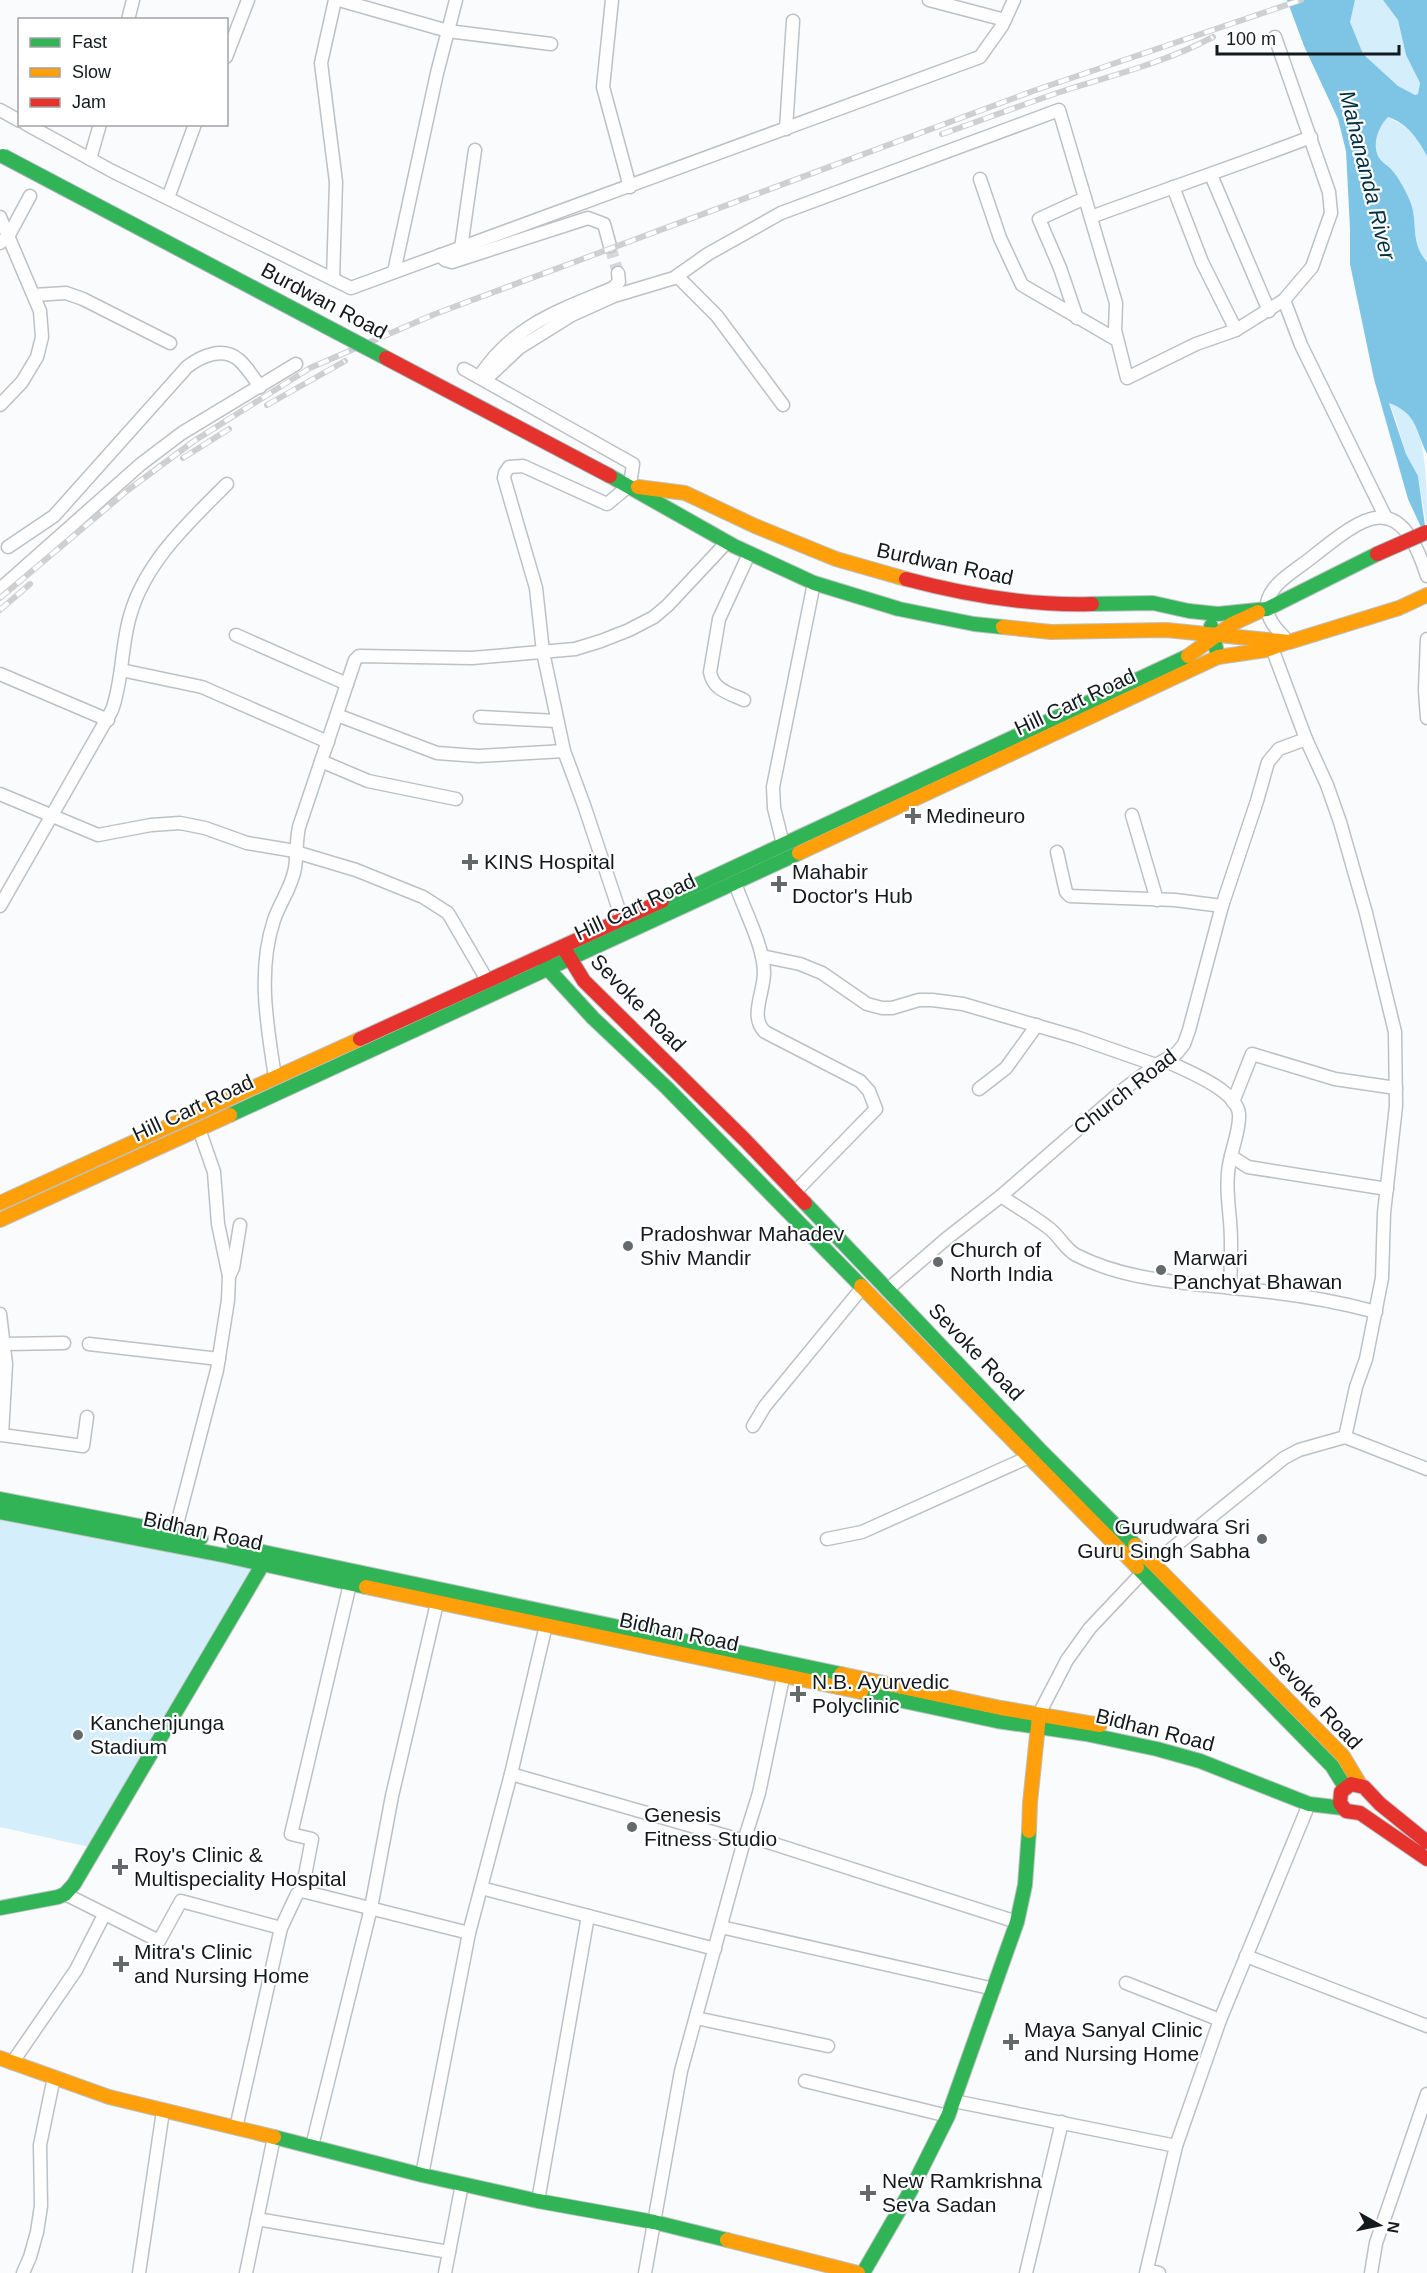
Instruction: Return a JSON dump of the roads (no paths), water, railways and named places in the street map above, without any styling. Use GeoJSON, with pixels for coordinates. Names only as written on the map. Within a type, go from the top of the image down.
{"type":"FeatureCollection","features":[{"type":"Feature","properties":{"kind":"main road","name":"Burdwan Road"},"geometry":{"type":"LineString","coordinates":[[1,155],[630,485],[749,554],[814,583],[899,609],[974,624],[1051,632],[1099,633],[1166,630],[1214,636]]}},
{"type":"Feature","properties":{"kind":"main road","name":"Burdwan Road"},"geometry":{"type":"LineString","coordinates":[[630,485],[684,493],[754,526],[836,559],[938,588],[1042,604],[1153,603],[1203,613],[1235,613],[1267,609]]}},
{"type":"Feature","properties":{"kind":"main road","name":"Hill Cart Road"},"geometry":{"type":"LineString","coordinates":[[0,1203],[622,919],[1187,656],[1214,636],[1250,615],[1427,532]]}},
{"type":"Feature","properties":{"kind":"main road","name":"Hill Cart Road"},"geometry":{"type":"LineString","coordinates":[[0,1220],[549,970],[1218,657],[1272,648],[1399,608],[1427,595]]}},
{"type":"Feature","properties":{"kind":"main road"},"geometry":{"type":"LineString","coordinates":[[1203,613],[1214,636],[1218,657]]}},
{"type":"Feature","properties":{"kind":"main road","name":"Hill Cart Road"},"geometry":{"type":"LineString","coordinates":[[1214,636],[1289,642]]}},
{"type":"Feature","properties":{"kind":"main road","name":"Sevoke Road"},"geometry":{"type":"LineString","coordinates":[[563,946],[584,981],[723,1119],[1041,1451],[1343,1756],[1365,1790],[1427,1842]]}},
{"type":"Feature","properties":{"kind":"main road","name":"Sevoke Road"},"geometry":{"type":"LineString","coordinates":[[542,955],[549,970],[593,1018],[667,1088],[1332,1766],[1343,1798]]}},
{"type":"Feature","properties":{"kind":"main road"},"geometry":{"type":"LineString","coordinates":[[710,1133],[723,1119]]}},
{"type":"Feature","properties":{"kind":"main road"},"geometry":{"type":"LineString","coordinates":[[862,1288],[874,1276]]}},
{"type":"Feature","properties":{"kind":"main road","name":"Bidhan Road"},"geometry":{"type":"LineString","coordinates":[[0,1499],[85,1522],[266,1559],[512,1603],[731,1650],[785,1668]]}},
{"type":"Feature","properties":{"kind":"main road","name":"Bidhan Road"},"geometry":{"type":"LineString","coordinates":[[0,1512],[175,1533],[350,1584],[727,1665],[785,1668],[1000,1708],[1038,1721],[1088,1722],[1203,1751],[1311,1799],[1343,1798]]}},
{"type":"Feature","properties":{"kind":"main road"},"geometry":{"type":"LineString","coordinates":[[0,1908],[65,1894],[94,1852],[266,1559]]}},
{"type":"Feature","properties":{"kind":"main road"},"geometry":{"type":"LineString","coordinates":[[1138,1569],[1154,1564],[1153,1584]]}},
{"type":"Feature","properties":{"kind":"main road"},"geometry":{"type":"LineString","coordinates":[[509,1617],[512,1603]]}},
{"type":"Feature","properties":{"kind":"main road"},"geometry":{"type":"LineString","coordinates":[[727,1665],[731,1650]]}},
{"type":"Feature","properties":{"kind":"main road"},"geometry":{"type":"LineString","coordinates":[[863,2273],[911,2190],[948,2116],[1017,1922],[1029,1853],[1030,1803],[1038,1721]]}},
{"type":"Feature","properties":{"kind":"main road"},"geometry":{"type":"LineString","coordinates":[[1365,1790],[1351,1784],[1343,1798],[1350,1813],[1359,1813],[1427,1859]]}},
{"type":"Feature","properties":{"kind":"main road"},"geometry":{"type":"LineString","coordinates":[[6,2060],[110,2097],[163,2111],[422,2175],[654,2222],[858,2273]]}},
{"type":"Feature","properties":{"kind":"street"},"geometry":{"type":"LineString","coordinates":[[128,18],[133,0]]}},
{"type":"Feature","properties":{"kind":"street"},"geometry":{"type":"LineString","coordinates":[[228,52],[248,0]]}},
{"type":"Feature","properties":{"kind":"street"},"geometry":{"type":"LineString","coordinates":[[333,279],[336,182],[321,63],[337,0],[448,31],[551,44]]}},
{"type":"Feature","properties":{"kind":"street"},"geometry":{"type":"LineString","coordinates":[[394,272],[437,73],[456,0]]}},
{"type":"Feature","properties":{"kind":"street"},"geometry":{"type":"LineString","coordinates":[[612,0],[603,87],[630,187]]}},
{"type":"Feature","properties":{"kind":"street"},"geometry":{"type":"LineString","coordinates":[[929,0],[1005,20]]}},
{"type":"Feature","properties":{"kind":"street"},"geometry":{"type":"LineString","coordinates":[[30,126],[90,159],[351,288],[980,57],[1005,20],[1014,0]]}},
{"type":"Feature","properties":{"kind":"street"},"geometry":{"type":"LineString","coordinates":[[786,129],[793,21]]}},
{"type":"Feature","properties":{"kind":"street"},"geometry":{"type":"LineString","coordinates":[[494,364],[572,315],[614,296],[677,276],[708,254],[781,213],[1059,111],[1116,303],[1115,330],[1127,378],[1197,344],[1236,330],[1269,311],[1284,300],[1312,267],[1331,213],[1329,192],[1275,37]]}},
{"type":"Feature","properties":{"kind":"street"},"geometry":{"type":"LineString","coordinates":[[0,110],[18,120]]}},
{"type":"Feature","properties":{"kind":"street"},"geometry":{"type":"LineString","coordinates":[[90,159],[99,126]]}},
{"type":"Feature","properties":{"kind":"street"},"geometry":{"type":"LineString","coordinates":[[168,198],[194,126]]}},
{"type":"Feature","properties":{"kind":"street"},"geometry":{"type":"LineString","coordinates":[[1090,217],[1212,175],[1311,137]]}},
{"type":"Feature","properties":{"kind":"street"},"geometry":{"type":"LineString","coordinates":[[461,248],[475,150]]}},
{"type":"Feature","properties":{"kind":"street"},"geometry":{"type":"LineString","coordinates":[[1212,175],[1269,311]]}},
{"type":"Feature","properties":{"kind":"street"},"geometry":{"type":"LineString","coordinates":[[980,179],[1000,238],[1022,285],[1117,340]]}},
{"type":"Feature","properties":{"kind":"street"},"geometry":{"type":"LineString","coordinates":[[1173,187],[1202,262],[1236,330]]}},
{"type":"Feature","properties":{"kind":"street"},"geometry":{"type":"LineString","coordinates":[[4,239],[30,196]]}},
{"type":"Feature","properties":{"kind":"street"},"geometry":{"type":"LineString","coordinates":[[1077,318],[1060,268],[1039,219],[1085,198]]}},
{"type":"Feature","properties":{"kind":"street"},"geometry":{"type":"LineString","coordinates":[[0,217],[4,239],[40,311],[42,336],[37,357],[22,382],[0,405]]}},
{"type":"Feature","properties":{"kind":"street"},"geometry":{"type":"LineString","coordinates":[[440,255],[444,260],[452,262],[588,218],[604,224],[610,246]]}},
{"type":"Feature","properties":{"kind":"street"},"geometry":{"type":"LineString","coordinates":[[482,379],[506,343],[538,322],[613,288],[619,282],[618,273]]}},
{"type":"Feature","properties":{"kind":"street"},"geometry":{"type":"LineString","coordinates":[[677,276],[717,316],[783,405]]}},
{"type":"Feature","properties":{"kind":"street"},"geometry":{"type":"LineString","coordinates":[[34,295],[66,293],[83,299],[170,343]]}},
{"type":"Feature","properties":{"kind":"street"},"geometry":{"type":"LineString","coordinates":[[1284,300],[1301,345],[1386,518]]}},
{"type":"Feature","properties":{"kind":"street"},"geometry":{"type":"LineString","coordinates":[[8,547],[54,516],[187,367],[200,357],[217,353],[239,359],[260,387]]}},
{"type":"Feature","properties":{"kind":"street"},"geometry":{"type":"LineString","coordinates":[[0,589],[141,464],[182,433],[296,364]]}},
{"type":"Feature","properties":{"kind":"street"},"geometry":{"type":"LineString","coordinates":[[464,369],[633,464],[630,485],[607,504],[523,466],[510,467],[505,473],[506,485],[536,588],[543,652],[564,751],[585,805],[622,919]]}},
{"type":"Feature","properties":{"kind":"street"},"geometry":{"type":"LineString","coordinates":[[0,906],[108,720],[117,696],[129,616],[142,586],[162,554],[192,519],[227,484]]}},
{"type":"Feature","properties":{"kind":"street"},"geometry":{"type":"LineString","coordinates":[[1289,642],[1274,625],[1267,609],[1270,594],[1274,588],[1326,545],[1362,520],[1376,517],[1386,518],[1400,525],[1408,534],[1427,576]]}},
{"type":"Feature","properties":{"kind":"street"},"geometry":{"type":"LineString","coordinates":[[275,1077],[267,1026],[264,980],[268,943],[274,920],[292,879],[300,827],[356,660],[362,656],[472,658],[575,649],[602,641],[654,617],[727,542]]}},
{"type":"Feature","properties":{"kind":"street"},"geometry":{"type":"LineString","coordinates":[[744,700],[714,685],[711,680],[710,663],[723,606],[749,554]]}},
{"type":"Feature","properties":{"kind":"street"},"geometry":{"type":"LineString","coordinates":[[783,844],[774,808],[773,787],[814,583]]}},
{"type":"Feature","properties":{"kind":"street"},"geometry":{"type":"LineString","coordinates":[[236,634],[347,684]]}},
{"type":"Feature","properties":{"kind":"street"},"geometry":{"type":"LineString","coordinates":[[1427,639],[1425,690],[1427,718]]}},
{"type":"Feature","properties":{"kind":"street"},"geometry":{"type":"LineString","coordinates":[[1272,648],[1336,812],[1366,913],[1395,1032],[1396,1088],[1383,1232],[1383,1270],[1376,1312],[1345,1437]]}},
{"type":"Feature","properties":{"kind":"street"},"geometry":{"type":"LineString","coordinates":[[121,670],[202,687],[328,742]]}},
{"type":"Feature","properties":{"kind":"street"},"geometry":{"type":"LineString","coordinates":[[0,675],[108,720]]}},
{"type":"Feature","properties":{"kind":"street"},"geometry":{"type":"LineString","coordinates":[[337,715],[437,753],[478,756],[564,751]]}},
{"type":"Feature","properties":{"kind":"street"},"geometry":{"type":"LineString","coordinates":[[480,717],[557,721]]}},
{"type":"Feature","properties":{"kind":"street","name":"Church Road"},"geometry":{"type":"LineString","coordinates":[[887,1290],[946,1239],[1001,1196],[1085,1122],[1181,1049],[1187,1037],[1222,906],[1270,757],[1279,749],[1306,739]]}},
{"type":"Feature","properties":{"kind":"street"},"geometry":{"type":"LineString","coordinates":[[321,761],[368,781],[456,799]]}},
{"type":"Feature","properties":{"kind":"street"},"geometry":{"type":"LineString","coordinates":[[0,794],[98,835],[151,825],[180,823],[205,828],[255,845],[296,853],[350,868],[439,906],[455,921],[487,980]]}},
{"type":"Feature","properties":{"kind":"street"},"geometry":{"type":"LineString","coordinates":[[1132,815],[1157,900]]}},
{"type":"Feature","properties":{"kind":"street"},"geometry":{"type":"LineString","coordinates":[[1057,852],[1066,892],[1070,896],[1208,903],[1222,906]]}},
{"type":"Feature","properties":{"kind":"street"},"geometry":{"type":"LineString","coordinates":[[735,883],[762,956],[764,982],[757,1019],[759,1026],[765,1032],[860,1081],[869,1091],[876,1109],[794,1193]]}},
{"type":"Feature","properties":{"kind":"street"},"geometry":{"type":"LineString","coordinates":[[762,956],[800,964],[822,973],[867,1004],[882,1008],[892,1008],[919,1000],[963,1004],[1161,1063],[1206,1080],[1233,1102],[1239,1114],[1226,1185],[1232,1247],[1230,1287]]}},
{"type":"Feature","properties":{"kind":"street"},"geometry":{"type":"LineString","coordinates":[[979,1089],[1006,1068],[1037,1025]]}},
{"type":"Feature","properties":{"kind":"street"},"geometry":{"type":"LineString","coordinates":[[1233,1102],[1252,1054],[1335,1079],[1396,1088]]}},
{"type":"Feature","properties":{"kind":"street"},"geometry":{"type":"LineString","coordinates":[[175,1533],[219,1359],[228,1300],[229,1276],[218,1224],[214,1172],[199,1129]]}},
{"type":"Feature","properties":{"kind":"street"},"geometry":{"type":"LineString","coordinates":[[1231,1156],[1238,1162],[1253,1168],[1387,1189]]}},
{"type":"Feature","properties":{"kind":"street"},"geometry":{"type":"LineString","coordinates":[[1001,1196],[1051,1230],[1075,1254],[1144,1278],[1319,1299],[1376,1312]]}},
{"type":"Feature","properties":{"kind":"street"},"geometry":{"type":"LineString","coordinates":[[218,1224],[241,1226],[233,1268],[229,1276]]}},
{"type":"Feature","properties":{"kind":"street"},"geometry":{"type":"LineString","coordinates":[[753,1426],[765,1406],[862,1288]]}},
{"type":"Feature","properties":{"kind":"street"},"geometry":{"type":"LineString","coordinates":[[0,1314],[5,1344],[6,1387],[2,1435],[83,1446],[87,1417]]}},
{"type":"Feature","properties":{"kind":"street"},"geometry":{"type":"LineString","coordinates":[[5,1344],[64,1343]]}},
{"type":"Feature","properties":{"kind":"street"},"geometry":{"type":"LineString","coordinates":[[89,1344],[219,1359]]}},
{"type":"Feature","properties":{"kind":"street"},"geometry":{"type":"LineString","coordinates":[[1154,1564],[1284,1458],[1299,1450],[1345,1437],[1427,1469]]}},
{"type":"Feature","properties":{"kind":"street"},"geometry":{"type":"LineString","coordinates":[[827,1539],[862,1532],[1029,1457]]}},
{"type":"Feature","properties":{"kind":"street"},"geometry":{"type":"LineString","coordinates":[[1038,1721],[1067,1660],[1138,1569]]}},
{"type":"Feature","properties":{"kind":"street"},"geometry":{"type":"LineString","coordinates":[[236,2128],[281,1928],[294,1897],[302,1891],[312,1839],[291,1834],[350,1584]]}},
{"type":"Feature","properties":{"kind":"street"},"geometry":{"type":"LineString","coordinates":[[312,2146],[371,1908],[392,1796],[437,1603]]}},
{"type":"Feature","properties":{"kind":"street"},"geometry":{"type":"LineString","coordinates":[[422,2175],[469,1933],[511,1774],[546,1625]]}},
{"type":"Feature","properties":{"kind":"street"},"geometry":{"type":"LineString","coordinates":[[645,2273],[681,2071],[759,1793],[785,1668]]}},
{"type":"Feature","properties":{"kind":"street"},"geometry":{"type":"LineString","coordinates":[[511,1774],[745,1838],[1017,1922]]}},
{"type":"Feature","properties":{"kind":"street"},"geometry":{"type":"LineString","coordinates":[[1151,2272],[1176,2146],[1220,2020],[1311,1799]]}},
{"type":"Feature","properties":{"kind":"street"},"geometry":{"type":"LineString","coordinates":[[481,1888],[715,1949]]}},
{"type":"Feature","properties":{"kind":"street"},"geometry":{"type":"LineString","coordinates":[[302,1891],[469,1933]]}},
{"type":"Feature","properties":{"kind":"street"},"geometry":{"type":"LineString","coordinates":[[65,1894],[159,1941],[181,1901],[281,1928]]}},
{"type":"Feature","properties":{"kind":"street"},"geometry":{"type":"LineString","coordinates":[[6,2060],[76,1970],[104,1914]]}},
{"type":"Feature","properties":{"kind":"street"},"geometry":{"type":"LineString","coordinates":[[538,2200],[588,1916]]}},
{"type":"Feature","properties":{"kind":"street"},"geometry":{"type":"LineString","coordinates":[[721,1927],[994,1989]]}},
{"type":"Feature","properties":{"kind":"street"},"geometry":{"type":"LineString","coordinates":[[1246,1956],[1427,2026]]}},
{"type":"Feature","properties":{"kind":"street"},"geometry":{"type":"LineString","coordinates":[[1126,1983],[1220,2020]]}},
{"type":"Feature","properties":{"kind":"street"},"geometry":{"type":"LineString","coordinates":[[696,2018],[828,2046]]}},
{"type":"Feature","properties":{"kind":"street"},"geometry":{"type":"LineString","coordinates":[[23,2273],[37,2232],[41,2206],[40,2145],[54,2077]]}},
{"type":"Feature","properties":{"kind":"street"},"geometry":{"type":"LineString","coordinates":[[805,2081],[948,2116]]}},
{"type":"Feature","properties":{"kind":"street"},"geometry":{"type":"LineString","coordinates":[[1371,2273],[1376,2243],[1427,2094]]}},
{"type":"Feature","properties":{"kind":"street"},"geometry":{"type":"LineString","coordinates":[[954,2101],[1176,2146]]}},
{"type":"Feature","properties":{"kind":"street"},"geometry":{"type":"LineString","coordinates":[[139,2273],[163,2111]]}},
{"type":"Feature","properties":{"kind":"street"},"geometry":{"type":"LineString","coordinates":[[1026,2273],[1062,2122]]}},
{"type":"Feature","properties":{"kind":"street"},"geometry":{"type":"LineString","coordinates":[[246,2273],[274,2137]]}},
{"type":"Feature","properties":{"kind":"street"},"geometry":{"type":"LineString","coordinates":[[448,2272],[449,2252],[462,2184]]}},
{"type":"Feature","properties":{"kind":"street"},"geometry":{"type":"LineString","coordinates":[[257,2218],[449,2252]]}},
{"type":"Feature","properties":{"kind":"water","name":"Mahananda River"},"geometry":{"type":"Polygon","coordinates":[[[1287,0],[1355,0],[1350,22],[1363,54],[1398,86],[1415,95],[1418,94],[1420,83],[1406,55],[1398,20],[1383,0],[1427,0],[1427,156],[1411,132],[1401,123],[1388,117],[1379,130],[1376,151],[1379,158],[1394,172],[1408,197],[1413,209],[1418,247],[1427,262],[1427,454],[1411,418],[1389,403],[1406,454],[1418,476],[1427,540],[1408,499],[1374,379],[1350,264],[1346,151],[1338,119],[1304,46],[1287,0]]]}},
{"type":"Feature","properties":{"kind":"tunnel"},"geometry":{"type":"LineString","coordinates":[[610,246],[618,273]]}},
{"type":"Feature","properties":{"kind":"railway"},"geometry":{"type":"LineString","coordinates":[[0,598],[128,490],[194,441],[310,368],[435,314],[1033,91],[1301,0]]}},
{"type":"Feature","properties":{"kind":"railway"},"geometry":{"type":"LineString","coordinates":[[942,134],[1069,89],[1161,60],[1213,37]]}},
{"type":"Feature","properties":{"kind":"railway"},"geometry":{"type":"LineString","coordinates":[[267,405],[345,361]]}},
{"type":"Feature","properties":{"kind":"railway"},"geometry":{"type":"LineString","coordinates":[[183,458],[229,429]]}},
{"type":"Feature","properties":{"kind":"railway"},"geometry":{"type":"LineString","coordinates":[[0,610],[30,584]]}},
{"type":"Feature","properties":{"kind":"place","name":"Medineuro"},"geometry":{"type":"Point","coordinates":[913,816]}},
{"type":"Feature","properties":{"kind":"place","name":"KINS Hospital"},"geometry":{"type":"Point","coordinates":[470,862]}},
{"type":"Feature","properties":{"kind":"place","name":"Mahabir Doctor's Hub"},"geometry":{"type":"Point","coordinates":[779,884]}},
{"type":"Feature","properties":{"kind":"place","name":"Pradoshwar Mahadev Shiv Mandir"},"geometry":{"type":"Point","coordinates":[628,1246]}},
{"type":"Feature","properties":{"kind":"place","name":"Church of North India"},"geometry":{"type":"Point","coordinates":[938,1262]}},
{"type":"Feature","properties":{"kind":"place","name":"Marwari Panchyat Bhawan"},"geometry":{"type":"Point","coordinates":[1161,1270]}},
{"type":"Feature","properties":{"kind":"place","name":"Gurudwara Sri Guru Singh Sabha"},"geometry":{"type":"Point","coordinates":[1262,1539]}},
{"type":"Feature","properties":{"kind":"place","name":"N.B. Ayurvedic Polyclinic"},"geometry":{"type":"Point","coordinates":[798,1694]}},
{"type":"Feature","properties":{"kind":"place","name":"Kanchenjunga Stadium"},"geometry":{"type":"Point","coordinates":[78,1735]}},
{"type":"Feature","properties":{"kind":"place","name":"Genesis Fitness Studio"},"geometry":{"type":"Point","coordinates":[632,1827]}},
{"type":"Feature","properties":{"kind":"place","name":"Roy's Clinic & Multispeciality Hospital"},"geometry":{"type":"Point","coordinates":[120,1867]}},
{"type":"Feature","properties":{"kind":"place","name":"Mitra's Clinic and Nursing Home"},"geometry":{"type":"Point","coordinates":[121,1964]}},
{"type":"Feature","properties":{"kind":"place","name":"Maya Sanyal Clinic and Nursing Home"},"geometry":{"type":"Point","coordinates":[1011,2042]}},
{"type":"Feature","properties":{"kind":"place","name":"New Ramkrishna Seva Sadan"},"geometry":{"type":"Point","coordinates":[868,2193]}}]}
